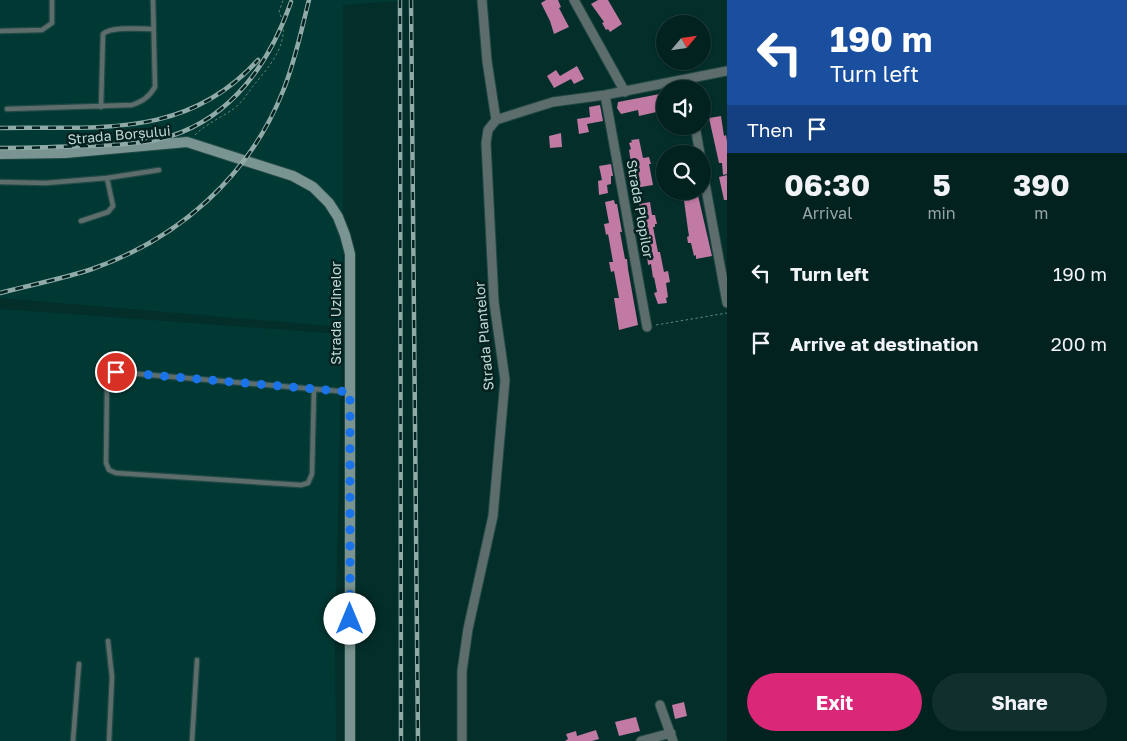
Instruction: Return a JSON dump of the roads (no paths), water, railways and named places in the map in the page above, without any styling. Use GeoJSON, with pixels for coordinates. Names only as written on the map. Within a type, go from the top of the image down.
{"type":"FeatureCollection","features":[{"type":"Feature","properties":{"kind":"street"},"geometry":{"type":"LineString","coordinates":[[482,0],[487,61],[496,120],[553,102],[624,92],[727,71]]}},
{"type":"Feature","properties":{"kind":"street"},"geometry":{"type":"LineString","coordinates":[[574,0],[624,92]]}},
{"type":"Feature","properties":{"kind":"street","name":"Strada Plopilor"},"geometry":{"type":"LineString","coordinates":[[605,95],[647,327]]}},
{"type":"Feature","properties":{"kind":"street","name":"Strada Plantelor"},"geometry":{"type":"LineString","coordinates":[[462,741],[462,671],[471,612],[493,516],[505,380],[494,302],[486,143],[488,130],[496,120]]}},
{"type":"Feature","properties":{"kind":"street","name":"Strada Borșului"},"geometry":{"type":"LineString","coordinates":[[0,154],[66,153],[187,142],[238,158]]}},
{"type":"Feature","properties":{"kind":"street","name":"Strada Uzinelor"},"geometry":{"type":"LineString","coordinates":[[238,158],[293,176],[313,187],[329,203],[338,217],[350,254],[350,741]]}},
{"type":"Feature","properties":{"kind":"street"},"geometry":{"type":"LineString","coordinates":[[708,200],[727,303]]}},
{"type":"Feature","properties":{"kind":"street"},"geometry":{"type":"LineString","coordinates":[[642,741],[672,737],[660,705]]}},
{"type":"Feature","properties":{"kind":"lane"},"geometry":{"type":"LineString","coordinates":[[0,31],[42,30],[48,27],[52,23],[52,0]]}},
{"type":"Feature","properties":{"kind":"lane"},"geometry":{"type":"LineString","coordinates":[[7,109],[132,105],[142,102],[149,97],[155,87],[153,0]]}},
{"type":"Feature","properties":{"kind":"lane"},"geometry":{"type":"LineString","coordinates":[[101,107],[102,34],[106,30],[113,29],[154,29]]}},
{"type":"Feature","properties":{"kind":"lane"},"geometry":{"type":"LineString","coordinates":[[0,182],[46,183],[107,178],[159,170]]}},
{"type":"Feature","properties":{"kind":"lane"},"geometry":{"type":"LineString","coordinates":[[81,220],[108,212],[113,206],[107,178]]}},
{"type":"Feature","properties":{"kind":"lane"},"geometry":{"type":"LineString","coordinates":[[314,389],[312,474],[308,483],[301,485],[116,473],[109,470],[106,463],[107,383],[110,375],[116,372],[350,392]]}},
{"type":"Feature","properties":{"kind":"lane"},"geometry":{"type":"LineString","coordinates":[[108,641],[112,677],[108,741]]}},
{"type":"Feature","properties":{"kind":"lane"},"geometry":{"type":"LineString","coordinates":[[192,741],[197,660]]}},
{"type":"Feature","properties":{"kind":"lane"},"geometry":{"type":"LineString","coordinates":[[73,741],[79,664]]}},
{"type":"Feature","properties":{"kind":"railway"},"geometry":{"type":"LineString","coordinates":[[0,293],[81,273],[124,256],[153,241],[207,201],[251,151],[269,122],[291,69],[309,0]]}},
{"type":"Feature","properties":{"kind":"railway"},"geometry":{"type":"LineString","coordinates":[[400,0],[401,741]]}},
{"type":"Feature","properties":{"kind":"railway"},"geometry":{"type":"LineString","coordinates":[[411,0],[418,741]]}},
{"type":"Feature","properties":{"kind":"railway"},"geometry":{"type":"LineString","coordinates":[[0,148],[130,144],[161,139],[193,127],[231,101],[246,84],[272,45],[291,2]]}},
{"type":"Feature","properties":{"kind":"railway"},"geometry":{"type":"LineString","coordinates":[[0,128],[105,127],[138,123],[170,116],[201,104],[230,86],[258,60]]}}]}
